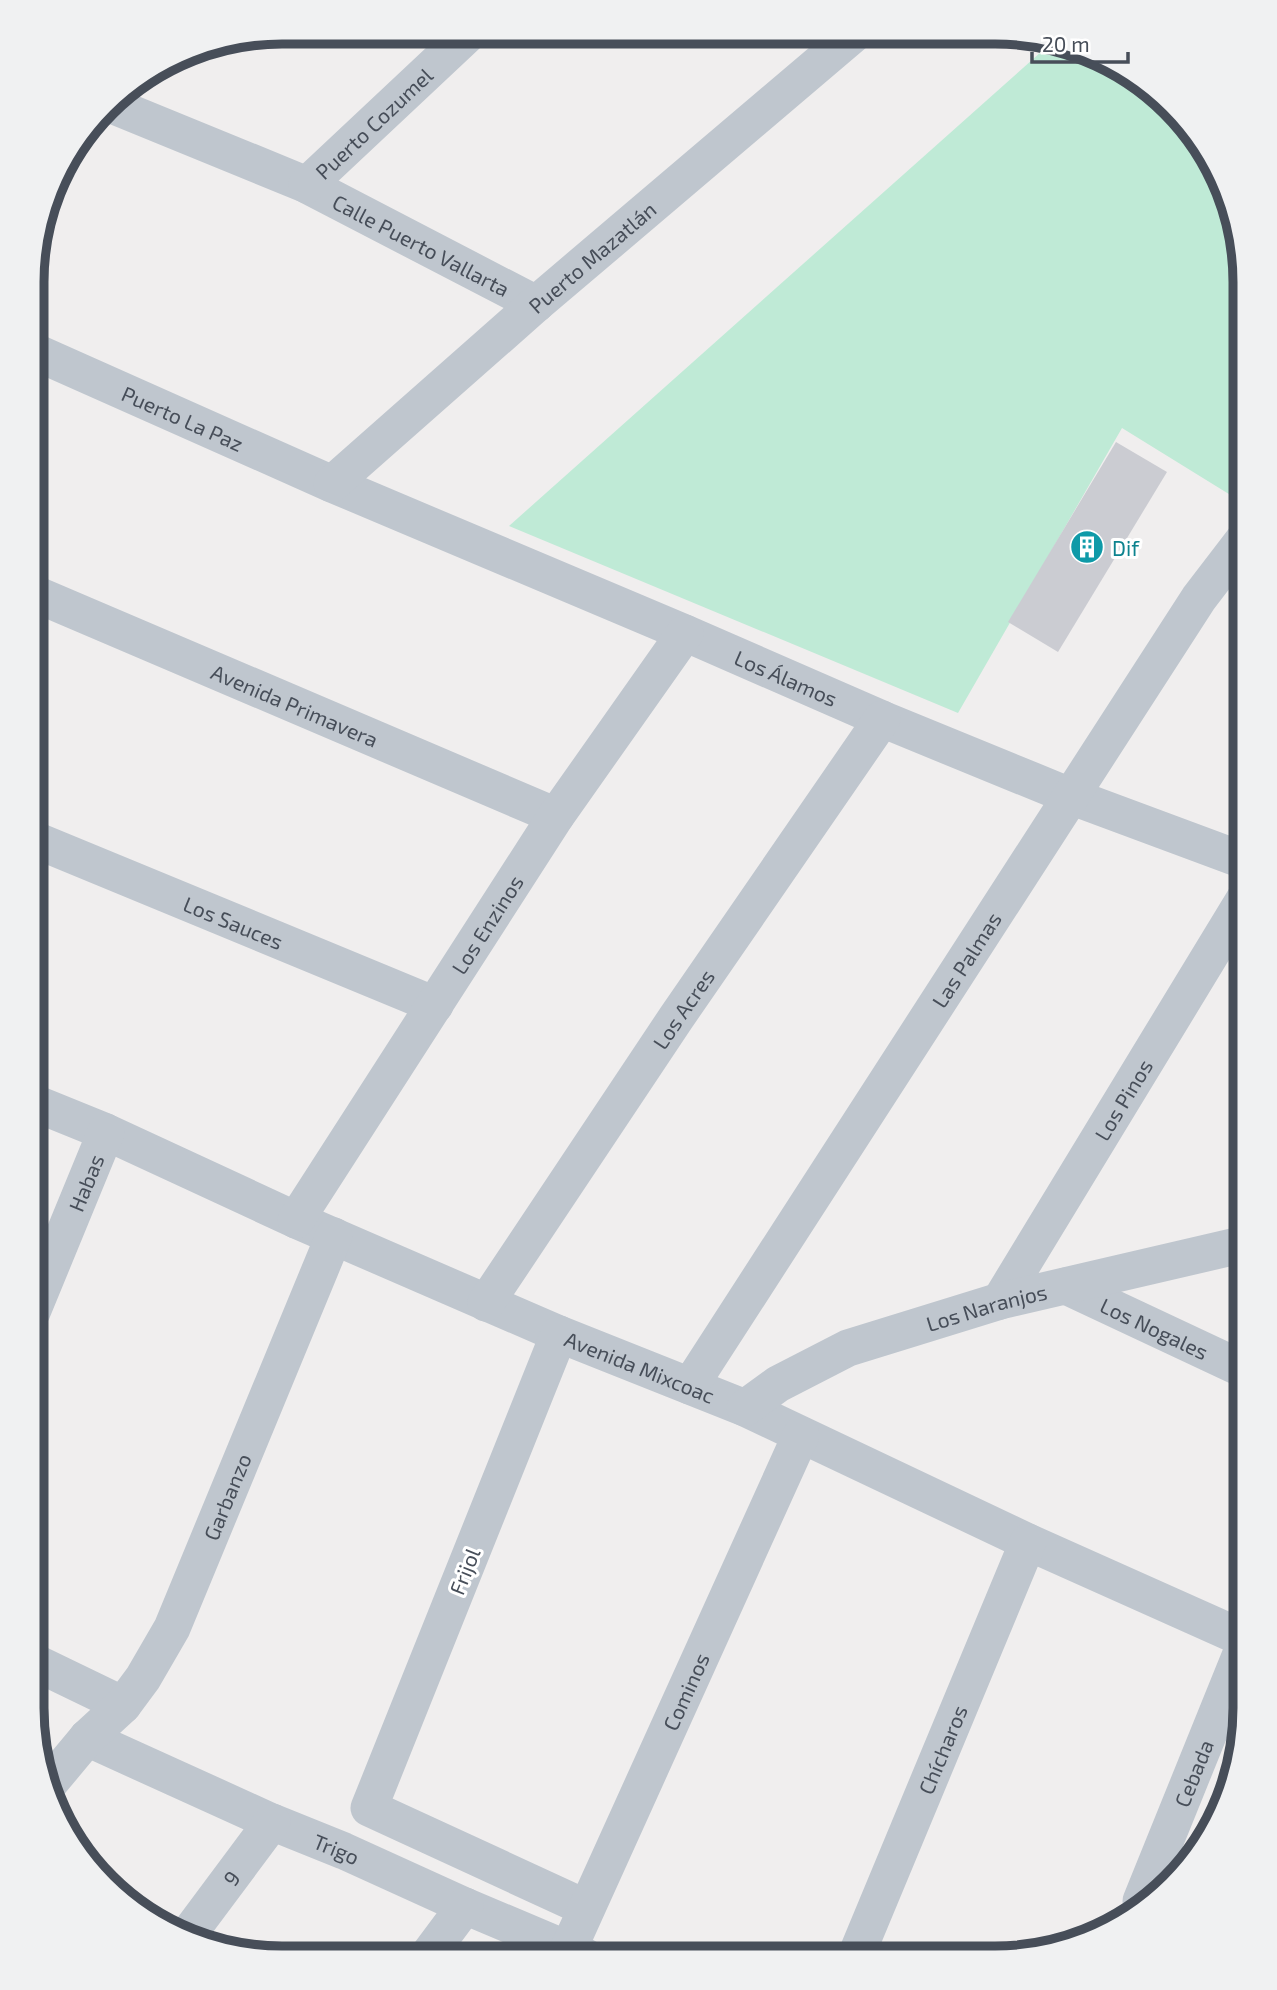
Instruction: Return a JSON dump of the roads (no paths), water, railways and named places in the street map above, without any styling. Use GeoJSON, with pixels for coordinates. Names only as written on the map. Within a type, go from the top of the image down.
{"type":"FeatureCollection","features":[{"type":"Feature","properties":{"kind":"street","name":"Puerto Cozumel"},"geometry":{"type":"LineString","coordinates":[[307,185],[457,44]]}},
{"type":"Feature","properties":{"kind":"street","name":"Puerto Mazatlán"},"geometry":{"type":"LineString","coordinates":[[332,484],[536,304],[842,44]]}},
{"type":"Feature","properties":{"kind":"street"},"geometry":{"type":"LineString","coordinates":[[119,109],[307,185]]}},
{"type":"Feature","properties":{"kind":"street","name":"Calle Puerto Vallarta"},"geometry":{"type":"LineString","coordinates":[[307,185],[536,304]]}},
{"type":"Feature","properties":{"kind":"street","name":"Puerto La Paz"},"geometry":{"type":"LineString","coordinates":[[44,356],[332,484]]}},
{"type":"Feature","properties":{"kind":"street","name":"Los Álamos"},"geometry":{"type":"LineString","coordinates":[[332,484],[882,719],[1070,796],[1233,857]]}},
{"type":"Feature","properties":{"kind":"street","name":"Las Palmas"},"geometry":{"type":"LineString","coordinates":[[690,1386],[1199,598],[1233,553]]}},
{"type":"Feature","properties":{"kind":"street","name":"Avenida Primavera"},"geometry":{"type":"LineString","coordinates":[[44,598],[556,816]]}},
{"type":"Feature","properties":{"kind":"street","name":"Los Enzinos"},"geometry":{"type":"LineString","coordinates":[[296,1220],[556,816],[685,633]]}},
{"type":"Feature","properties":{"kind":"street","name":"Los Acres"},"geometry":{"type":"LineString","coordinates":[[486,1303],[676,1018],[882,719]]}},
{"type":"Feature","properties":{"kind":"street","name":"Los Sauces"},"geometry":{"type":"LineString","coordinates":[[44,844],[435,1004]]}},
{"type":"Feature","properties":{"kind":"street","name":"Los Pinos"},"geometry":{"type":"LineString","coordinates":[[1000,1301],[1233,918]]}},
{"type":"Feature","properties":{"kind":"street","name":"Avenida Mixcoac"},"geometry":{"type":"LineString","coordinates":[[44,1107],[106,1132],[296,1220],[486,1303],[745,1408],[1027,1542],[1233,1634]]}},
{"type":"Feature","properties":{"kind":"street","name":"Habas"},"geometry":{"type":"LineString","coordinates":[[44,1283],[106,1132]]}},
{"type":"Feature","properties":{"kind":"street","name":"Garbanzo"},"geometry":{"type":"LineString","coordinates":[[54,1778],[87,1738],[123,1705],[143,1678],[172,1628],[334,1236]]}},
{"type":"Feature","properties":{"kind":"street","name":"Los Naranjos"},"geometry":{"type":"LineString","coordinates":[[745,1408],[778,1384],[848,1349],[1000,1301],[1233,1247]]}},
{"type":"Feature","properties":{"kind":"street","name":"Los Nogales"},"geometry":{"type":"LineString","coordinates":[[1066,1286],[1233,1364]]}},
{"type":"Feature","properties":{"kind":"street","name":"Frijol"},"geometry":{"type":"LineString","coordinates":[[559,1334],[369,1808],[586,1908]]}},
{"type":"Feature","properties":{"kind":"street","name":"Cominos"},"geometry":{"type":"LineString","coordinates":[[579,1946],[586,1908],[801,1435]]}},
{"type":"Feature","properties":{"kind":"street","name":"Chícharos"},"geometry":{"type":"LineString","coordinates":[[860,1946],[1027,1542]]}},
{"type":"Feature","properties":{"kind":"street"},"geometry":{"type":"LineString","coordinates":[[44,1667],[123,1705]]}},
{"type":"Feature","properties":{"kind":"street","name":"Cebada"},"geometry":{"type":"LineString","coordinates":[[1150,1888],[1233,1675]]}},
{"type":"Feature","properties":{"kind":"street","name":"Trigo"},"geometry":{"type":"LineString","coordinates":[[87,1738],[272,1822],[558,1946]]}},
{"type":"Feature","properties":{"kind":"street","name":"9"},"geometry":{"type":"LineString","coordinates":[[193,1929],[272,1822]]}},
{"type":"Feature","properties":{"kind":"street"},"geometry":{"type":"LineString","coordinates":[[435,1946],[465,1906]]}},
{"type":"Feature","properties":{"kind":"place","name":"Dif"},"geometry":{"type":"Point","coordinates":[1087,547]}}]}
